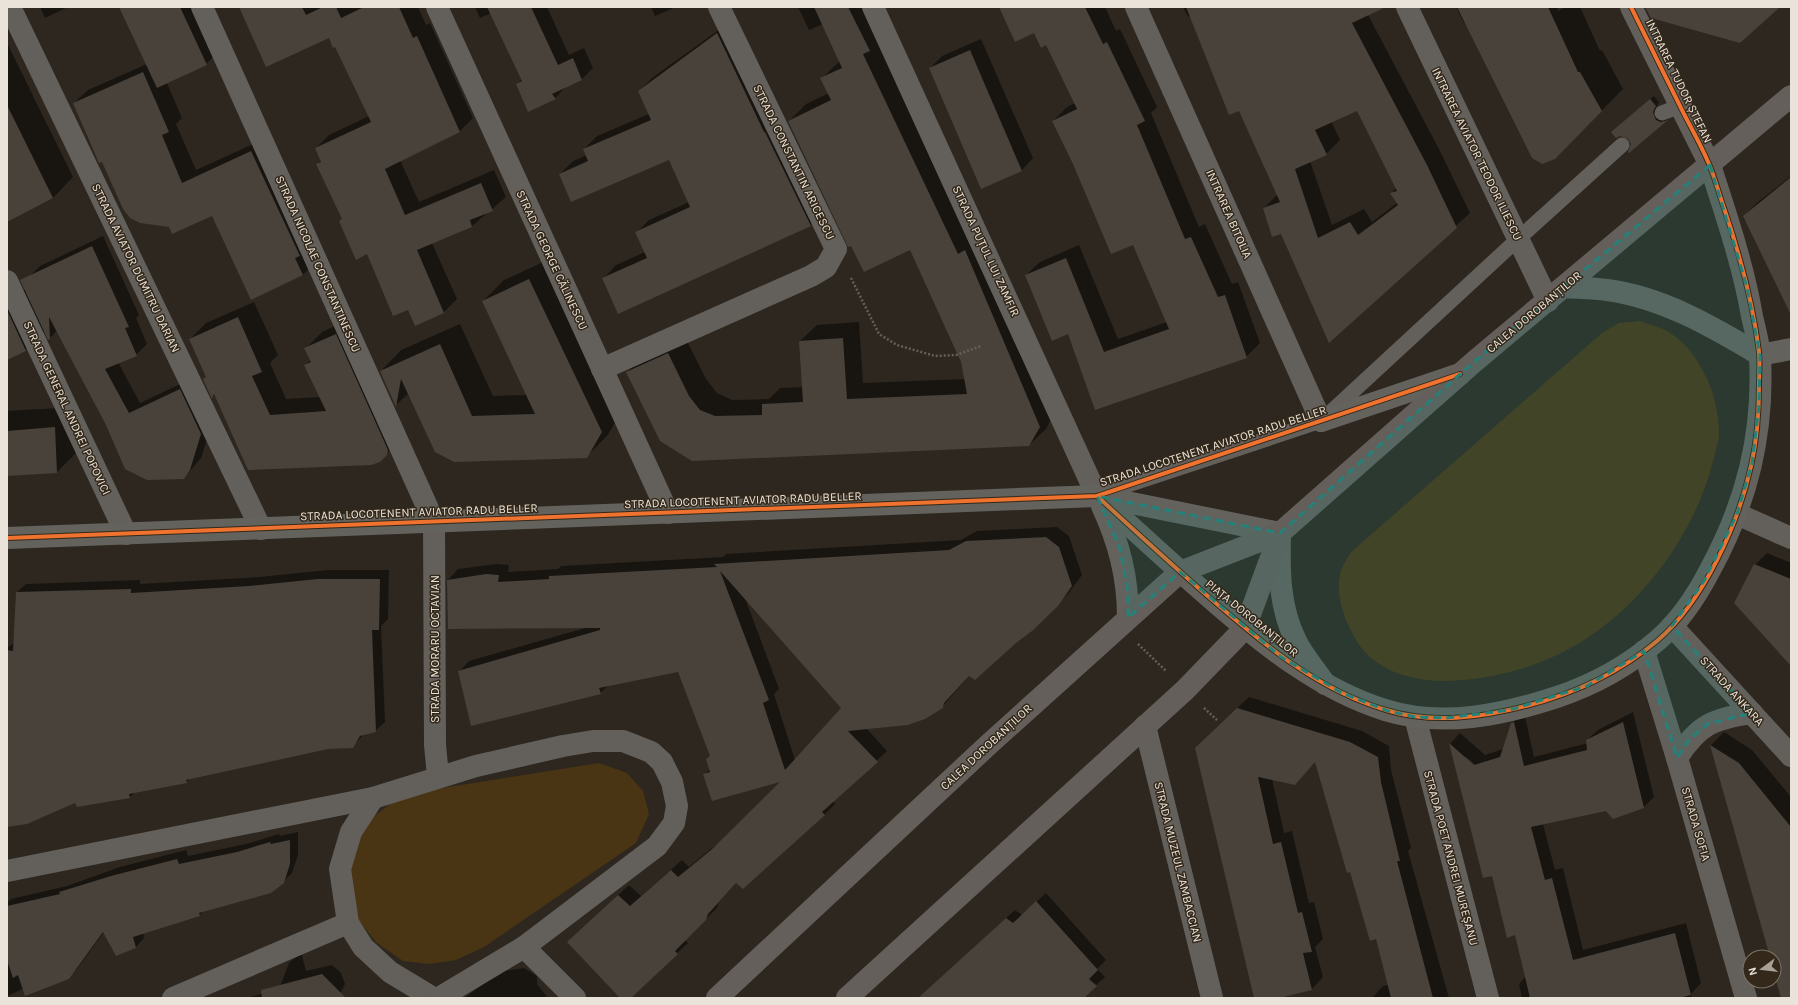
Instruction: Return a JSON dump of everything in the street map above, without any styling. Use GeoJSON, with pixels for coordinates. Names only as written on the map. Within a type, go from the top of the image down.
{"type":"FeatureCollection","features":[{"type":"Feature","properties":{"kind":"main road","name":"CALEA DOROBANȚILOR"},"geometry":{"type":"LineString","coordinates":[[717,998],[958,773],[1180,572],[1280,533],[1460,374],[1791,96]]}},
{"type":"Feature","properties":{"kind":"main road","name":"CALEA DOROBANȚILOR"},"geometry":{"type":"LineString","coordinates":[[847,998],[1185,690],[1245,628],[1280,533]]}},
{"type":"Feature","properties":{"kind":"street","name":"STRADA AVIATOR DUMITRU DARIAN"},"geometry":{"type":"LineString","coordinates":[[10,7],[261,529]]}},
{"type":"Feature","properties":{"kind":"street","name":"STRADA NICOLAE CONSTANTINESCU"},"geometry":{"type":"LineString","coordinates":[[202,7],[434,522]]}},
{"type":"Feature","properties":{"kind":"street","name":"STRADA GEORGE CĂLINESCU"},"geometry":{"type":"LineString","coordinates":[[437,7],[668,513]]}},
{"type":"Feature","properties":{"kind":"street","name":"STRADA CONSTANTIN ARICESCU"},"geometry":{"type":"LineString","coordinates":[[602,369],[811,276],[826,267],[836,249],[719,7]]}},
{"type":"Feature","properties":{"kind":"street","name":"STRADA PUȚUL LUI ZAMFIR"},"geometry":{"type":"LineString","coordinates":[[873,7],[1097,496]]}},
{"type":"Feature","properties":{"kind":"street","name":"INTRAREA BITOLIA"},"geometry":{"type":"LineString","coordinates":[[1136,7],[1321,421]]}},
{"type":"Feature","properties":{"kind":"street","name":"INTRAREA AVIATOR TEODOR ILIESCU"},"geometry":{"type":"LineString","coordinates":[[1407,7],[1548,301]]}},
{"type":"Feature","properties":{"kind":"street","name":"INTRAREA TUDOR ȘTEFAN"},"geometry":{"type":"LineString","coordinates":[[1631,7],[1671,109],[1710,165]]}},
{"type":"Feature","properties":{"kind":"street","name":"PIAȚA DOROBANȚILOR"},"geometry":{"type":"LineString","coordinates":[[1097,496],[1180,572],[1281,657],[1326,684],[1364,703],[1414,717],[1446,718],[1479,716],[1540,702],[1587,686],[1644,651],[1672,626],[1690,604],[1704,581],[1737,514],[1752,464],[1759,406],[1760,355],[1747,287],[1733,234],[1710,165]]}},
{"type":"Feature","properties":{"kind":"street","name":"STRADA GENERAL ANDREI POPOVICI"},"geometry":{"type":"LineString","coordinates":[[7,282],[126,534]]}},
{"type":"Feature","properties":{"kind":"street"},"geometry":{"type":"LineString","coordinates":[[1564,287],[1608,290],[1649,301],[1713,327],[1760,355],[1791,349]]}},
{"type":"Feature","properties":{"kind":"street","name":"STRADA LOCOTENENT AVIATOR RADU BELLER"},"geometry":{"type":"LineString","coordinates":[[1321,421],[1460,374]]}},
{"type":"Feature","properties":{"kind":"street","name":"STRADA LOCOTENENT AVIATOR RADU BELLER"},"geometry":{"type":"LineString","coordinates":[[7,538],[1097,496]]}},
{"type":"Feature","properties":{"kind":"street"},"geometry":{"type":"LineString","coordinates":[[1097,496],[1280,533],[1279,570],[1282,598],[1288,622],[1296,642],[1326,684]]}},
{"type":"Feature","properties":{"kind":"street"},"geometry":{"type":"LineString","coordinates":[[1097,496],[1114,532],[1120,549],[1128,593],[1123,622]]}},
{"type":"Feature","properties":{"kind":"street"},"geometry":{"type":"LineString","coordinates":[[1737,514],[1791,538]]}},
{"type":"Feature","properties":{"kind":"street","name":"STRADA MORARU OCTAVIAN"},"geometry":{"type":"LineString","coordinates":[[434,522],[436,745],[438,776]]}},
{"type":"Feature","properties":{"kind":"street","name":"STRADA ANKARA"},"geometry":{"type":"LineString","coordinates":[[1672,626],[1791,756]]}},
{"type":"Feature","properties":{"kind":"street","name":"STRADA SOFIA"},"geometry":{"type":"LineString","coordinates":[[1644,651],[1677,758],[1746,998]]}},
{"type":"Feature","properties":{"kind":"street"},"geometry":{"type":"LineString","coordinates":[[1677,758],[1690,739],[1708,724],[1727,717],[1752,713]]}},
{"type":"Feature","properties":{"kind":"street","name":"STRADA POET ANDREI MUREȘANU"},"geometry":{"type":"LineString","coordinates":[[1414,717],[1488,998]]}},
{"type":"Feature","properties":{"kind":"street","name":"STRADA MUZEUL ZAMBACCIAN"},"geometry":{"type":"LineString","coordinates":[[1145,726],[1212,998]]}},
{"type":"Feature","properties":{"kind":"street"},"geometry":{"type":"LineString","coordinates":[[7,871],[373,798],[438,776],[483,764],[592,742],[623,741],[651,752],[662,762],[672,782],[677,806],[674,823],[657,846],[524,947],[439,998]]}},
{"type":"Feature","properties":{"kind":"street"},"geometry":{"type":"LineString","coordinates":[[373,798],[351,832],[340,869],[348,923],[363,947],[390,972],[433,998]]}},
{"type":"Feature","properties":{"kind":"street"},"geometry":{"type":"LineString","coordinates":[[173,998],[348,923]]}},
{"type":"Feature","properties":{"kind":"street"},"geometry":{"type":"LineString","coordinates":[[524,947],[575,998]]}},
{"type":"Feature","properties":{"kind":"lane"},"geometry":{"type":"LineString","coordinates":[[1321,421],[1622,145]]}},
{"type":"Feature","properties":{"kind":"lane","name":"STRADA LOCOTENENT AVIATOR RADU BELLER"},"geometry":{"type":"LineString","coordinates":[[1097,496],[1321,421]]}},
{"type":"Feature","properties":{"kind":"path"},"geometry":{"type":"LineString","coordinates":[[836,249],[879,334],[897,345],[935,356],[956,355],[981,346]]}},
{"type":"Feature","properties":{"kind":"path"},"geometry":{"type":"LineString","coordinates":[[1123,622],[1185,690],[1217,720]]}},
{"type":"Feature","properties":{"kind":"highlighted area"},"geometry":{"type":"Polygon","coordinates":[[[1710,165],[1747,287],[1760,355],[1759,406],[1752,464],[1737,514],[1704,581],[1672,626],[1752,713],[1708,724],[1690,739],[1677,758],[1644,651],[1587,686],[1510,710],[1446,718],[1415,717],[1388,711],[1342,693],[1281,657],[1180,572],[1128,618],[1128,593],[1120,549],[1097,496],[1280,533],[1475,361],[1710,165]]]}},
{"type":"Feature","properties":{"kind":"shaded area"},"geometry":{"type":"Polygon","coordinates":[[[1641,321],[1669,332],[1680,340],[1693,354],[1710,386],[1715,402],[1719,436],[1705,488],[1694,514],[1680,540],[1646,587],[1604,626],[1581,642],[1549,659],[1514,671],[1460,680],[1429,680],[1393,671],[1372,659],[1363,650],[1347,624],[1339,596],[1340,577],[1343,566],[1351,552],[1602,333],[1619,323],[1641,321]]]}},
{"type":"Feature","properties":{"kind":"shaded area"},"geometry":{"type":"Polygon","coordinates":[[[599,763],[627,773],[643,791],[649,814],[636,843],[484,947],[456,960],[429,964],[403,961],[377,943],[359,921],[349,895],[350,861],[360,838],[373,817],[393,802],[430,790],[599,763]]]}},
{"type":"Feature","properties":{"kind":"building"},"geometry":{"type":"Polygon","coordinates":[[[119,7],[180,7],[207,65],[157,88],[119,7]]]}},
{"type":"Feature","properties":{"kind":"building"},"geometry":{"type":"Polygon","coordinates":[[[239,7],[302,7],[306,15],[323,7],[336,7],[341,18],[364,7],[399,7],[413,38],[417,36],[460,132],[385,169],[405,215],[481,183],[493,211],[470,220],[472,227],[417,250],[444,313],[415,326],[408,310],[393,316],[367,254],[356,260],[339,221],[342,219],[316,164],[321,162],[315,148],[371,122],[335,47],[333,48],[329,38],[266,67],[239,7]]]}},
{"type":"Feature","properties":{"kind":"building"},"geometry":{"type":"Polygon","coordinates":[[[487,7],[531,7],[558,65],[573,58],[582,80],[552,94],[556,99],[528,112],[516,84],[522,81],[487,7]]]}},
{"type":"Feature","properties":{"kind":"building"},"geometry":{"type":"Polygon","coordinates":[[[814,7],[848,7],[870,51],[863,54],[958,254],[965,250],[1040,427],[1029,446],[692,461],[660,441],[626,372],[668,353],[689,396],[700,410],[715,416],[762,415],[762,404],[803,402],[799,341],[843,338],[847,399],[967,394],[961,362],[910,250],[864,272],[851,246],[848,247],[788,121],[831,100],[820,78],[842,68],[814,7]]]}},
{"type":"Feature","properties":{"kind":"building"},"geometry":{"type":"Polygon","coordinates":[[[999,7],[1085,7],[1103,44],[1107,42],[1145,121],[1137,125],[1185,239],[1191,237],[1218,297],[1225,295],[1247,358],[1095,410],[1068,334],[1052,341],[1025,275],[1066,258],[1104,352],[1169,329],[1133,245],[1111,254],[1073,164],[1052,121],[1077,109],[1046,45],[1041,48],[1034,33],[1015,42],[999,7]]]}},
{"type":"Feature","properties":{"kind":"building"},"geometry":{"type":"Polygon","coordinates":[[[1186,7],[1386,7],[1352,23],[1427,165],[1457,228],[1329,343],[1281,234],[1272,237],[1263,208],[1280,202],[1239,111],[1229,115],[1186,7]],[[1357,111],[1315,130],[1327,155],[1295,169],[1318,238],[1350,222],[1358,235],[1398,205],[1390,193],[1397,191],[1357,111]]]}},
{"type":"Feature","properties":{"kind":"building"},"geometry":{"type":"Polygon","coordinates":[[[1457,7],[1548,7],[1578,72],[1580,72],[1602,111],[1555,159],[1542,164],[1532,158],[1457,7]]]}},
{"type":"Feature","properties":{"kind":"building"},"geometry":{"type":"Polygon","coordinates":[[[1645,7],[1780,7],[1740,43],[1651,18],[1645,7]]]}},
{"type":"Feature","properties":{"kind":"building"},"geometry":{"type":"Polygon","coordinates":[[[717,33],[811,226],[618,314],[602,278],[647,258],[635,232],[690,207],[669,160],[571,202],[559,174],[588,161],[583,149],[651,120],[638,91],[717,33]]]}},
{"type":"Feature","properties":{"kind":"building"},"geometry":{"type":"Polygon","coordinates":[[[970,50],[1022,171],[981,189],[929,68],[970,50]]]}},
{"type":"Feature","properties":{"kind":"building"},"geometry":{"type":"Polygon","coordinates":[[[143,72],[169,132],[162,135],[182,183],[251,151],[300,256],[295,258],[303,275],[251,300],[212,216],[172,234],[169,227],[140,223],[130,218],[123,209],[102,162],[99,163],[73,103],[143,72]]]}},
{"type":"Feature","properties":{"kind":"building"},"geometry":{"type":"Polygon","coordinates":[[[1650,99],[1656,106],[1653,112],[1656,120],[1661,122],[1668,120],[1629,153],[1631,144],[1628,139],[1620,136],[1616,138],[1611,132],[1650,99]]]}},
{"type":"Feature","properties":{"kind":"building"},"geometry":{"type":"Polygon","coordinates":[[[7,105],[53,198],[7,222],[7,105]]]}},
{"type":"Feature","properties":{"kind":"building"},"geometry":{"type":"Polygon","coordinates":[[[1791,177],[1791,315],[1743,216],[1791,177]]]}},
{"type":"Feature","properties":{"kind":"building"},"geometry":{"type":"Polygon","coordinates":[[[92,246],[129,327],[125,328],[137,356],[105,369],[129,413],[180,389],[201,434],[190,470],[184,479],[147,480],[125,469],[106,425],[49,317],[50,339],[48,340],[20,280],[92,246]]]}},
{"type":"Feature","properties":{"kind":"building"},"geometry":{"type":"Polygon","coordinates":[[[529,279],[602,432],[587,458],[454,462],[435,452],[401,379],[396,407],[380,371],[440,344],[472,416],[535,414],[482,301],[529,279]]]}},
{"type":"Feature","properties":{"kind":"building"},"geometry":{"type":"Polygon","coordinates":[[[7,310],[26,351],[7,360],[7,310]]]}},
{"type":"Feature","properties":{"kind":"building"},"geometry":{"type":"Polygon","coordinates":[[[238,317],[262,372],[252,376],[270,415],[326,411],[304,365],[311,362],[304,348],[336,334],[388,450],[387,455],[380,462],[371,465],[248,470],[214,394],[212,399],[203,379],[206,377],[189,339],[238,317]]]}},
{"type":"Feature","properties":{"kind":"building"},"geometry":{"type":"Polygon","coordinates":[[[55,427],[57,473],[7,476],[7,431],[55,427]]]}},
{"type":"Feature","properties":{"kind":"building"},"geometry":{"type":"Polygon","coordinates":[[[1046,537],[1059,547],[1072,586],[1058,606],[1032,631],[1016,643],[975,680],[969,676],[944,703],[943,708],[925,719],[908,725],[848,731],[878,762],[822,812],[825,815],[743,889],[736,883],[708,914],[706,920],[675,951],[678,954],[631,998],[620,998],[567,942],[618,895],[630,906],[671,870],[678,877],[711,850],[780,782],[712,801],[703,774],[710,772],[706,759],[710,756],[678,672],[599,688],[601,694],[471,726],[458,671],[600,630],[600,628],[448,629],[447,580],[486,574],[499,575],[498,582],[549,579],[549,576],[717,567],[714,564],[949,550],[966,541],[1046,537]],[[720,571],[769,700],[763,703],[785,770],[841,708],[720,571]]]}},
{"type":"Feature","properties":{"kind":"building"},"geometry":{"type":"Polygon","coordinates":[[[1754,564],[1791,579],[1791,666],[1734,603],[1754,564]]]}},
{"type":"Feature","properties":{"kind":"building"},"geometry":{"type":"Polygon","coordinates":[[[318,579],[380,579],[379,630],[372,630],[376,732],[360,736],[353,748],[328,749],[186,780],[187,783],[129,794],[130,798],[77,807],[75,803],[27,824],[7,827],[7,650],[13,651],[16,592],[131,589],[131,593],[249,586],[318,579]]]}},
{"type":"Feature","properties":{"kind":"building"},"geometry":{"type":"Polygon","coordinates":[[[1237,708],[1350,742],[1378,757],[1381,782],[1400,861],[1397,861],[1433,998],[1391,998],[1376,939],[1370,941],[1350,872],[1347,873],[1315,762],[1295,785],[1258,777],[1273,844],[1281,842],[1298,913],[1302,912],[1312,952],[1303,953],[1312,990],[1279,998],[1254,998],[1195,748],[1237,708]]]}},
{"type":"Feature","properties":{"kind":"building"},"geometry":{"type":"Polygon","coordinates":[[[1514,722],[1524,766],[1587,750],[1586,740],[1623,722],[1644,808],[1613,819],[1606,811],[1531,827],[1545,880],[1552,878],[1573,960],[1675,933],[1691,995],[1679,998],[1530,998],[1515,935],[1507,938],[1492,876],[1483,878],[1449,743],[1474,765],[1500,757],[1511,723],[1514,722]]]}},
{"type":"Feature","properties":{"kind":"building"},"geometry":{"type":"Polygon","coordinates":[[[1710,745],[1739,763],[1791,827],[1791,998],[1781,998],[1778,989],[1782,989],[1782,949],[1768,949],[1710,745]]]}},
{"type":"Feature","properties":{"kind":"building"},"geometry":{"type":"Polygon","coordinates":[[[290,840],[290,864],[284,883],[271,893],[199,913],[200,916],[133,937],[136,948],[116,956],[103,932],[69,979],[25,996],[18,975],[13,978],[7,960],[7,906],[60,894],[59,892],[111,876],[177,859],[179,864],[237,852],[270,842],[271,844],[290,840]]]}},
{"type":"Feature","properties":{"kind":"building"},"geometry":{"type":"Polygon","coordinates":[[[1036,901],[1098,970],[1089,979],[1097,986],[1084,998],[918,998],[1006,918],[1013,923],[1036,901]]]}},
{"type":"Feature","properties":{"kind":"building"},"geometry":{"type":"Polygon","coordinates":[[[322,974],[346,998],[262,998],[261,990],[322,974]]]}},
{"type":"Feature","properties":{"kind":"cycle path"},"geometry":{"type":"LineString","coordinates":[[1097,496],[1202,591],[1276,652],[1317,680],[1339,692],[1386,710],[1421,717],[1456,718],[1491,714],[1526,706],[1578,689],[1595,681],[1627,663],[1657,641],[1690,605],[1704,584],[1717,561],[1737,513],[1745,489],[1755,446],[1759,405],[1759,356],[1753,315],[1745,279],[1711,169],[1703,150],[1631,7]]}},
{"type":"Feature","properties":{"kind":"cycle path"},"geometry":{"type":"LineString","coordinates":[[7,538],[1097,496],[1460,374]]}}]}
